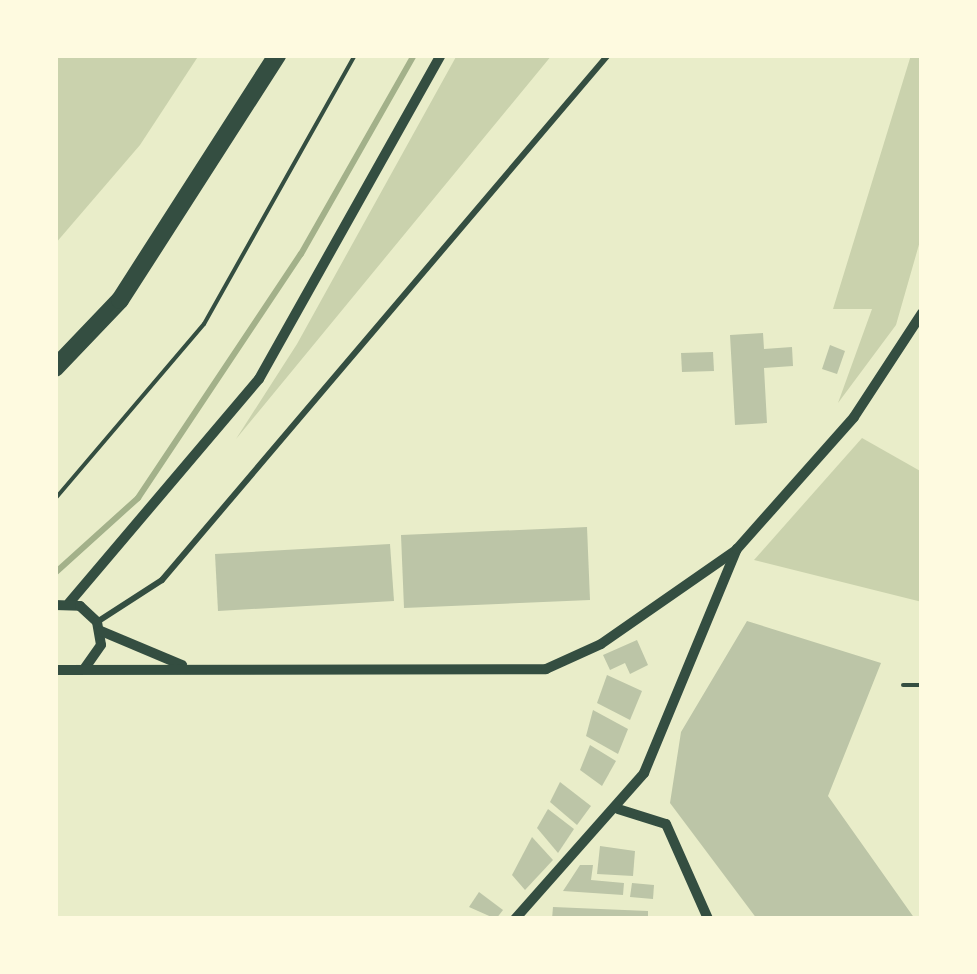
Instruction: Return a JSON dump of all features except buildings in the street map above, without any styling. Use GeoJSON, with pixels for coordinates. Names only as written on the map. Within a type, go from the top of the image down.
{"type":"FeatureCollection","features":[{"type":"Feature","properties":{"kind":"main road"},"geometry":{"type":"LineString","coordinates":[[55,368],[120,300],[277,55]]}},
{"type":"Feature","properties":{"kind":"street"},"geometry":{"type":"LineString","coordinates":[[55,605],[69,603],[259,378],[441,55]]}},
{"type":"Feature","properties":{"kind":"street"},"geometry":{"type":"LineString","coordinates":[[56,671],[183,666],[449,676],[546,669],[601,644],[737,550],[854,417],[922,313]]}},
{"type":"Feature","properties":{"kind":"street"},"geometry":{"type":"LineString","coordinates":[[516,919],[618,809],[644,773],[737,550]]}},
{"type":"Feature","properties":{"kind":"street"},"geometry":{"type":"LineString","coordinates":[[69,603],[99,626],[183,666]]}},
{"type":"Feature","properties":{"kind":"street"},"geometry":{"type":"LineString","coordinates":[[84,668],[99,626]]}},
{"type":"Feature","properties":{"kind":"street"},"geometry":{"type":"LineString","coordinates":[[618,809],[666,824],[708,919]]}},
{"type":"Feature","properties":{"kind":"lane"},"geometry":{"type":"LineString","coordinates":[[99,626],[162,580],[608,55]]}},
{"type":"Feature","properties":{"kind":"path"},"geometry":{"type":"LineString","coordinates":[[55,499],[204,324],[355,55]]}},
{"type":"Feature","properties":{"kind":"path"},"geometry":{"type":"LineString","coordinates":[[903,685],[922,685]]}},
{"type":"Feature","properties":{"kind":"green space"},"geometry":{"type":"Polygon","coordinates":[[[55,55],[199,55],[140,145],[55,244],[55,55]]]}},
{"type":"Feature","properties":{"kind":"green space"},"geometry":{"type":"Polygon","coordinates":[[[457,55],[552,55],[236,439],[297,344],[457,55]]]}},
{"type":"Feature","properties":{"kind":"green space"},"geometry":{"type":"Polygon","coordinates":[[[911,55],[922,55],[922,234],[896,325],[838,403],[872,309],[833,309],[911,55]]]}},
{"type":"Feature","properties":{"kind":"green space"},"geometry":{"type":"Polygon","coordinates":[[[862,438],[922,472],[922,602],[754,560],[862,438]]]}},
{"type":"Feature","properties":{"kind":"waterway"},"geometry":{"type":"LineString","coordinates":[[55,573],[138,498],[301,254],[414,55]]}}]}
